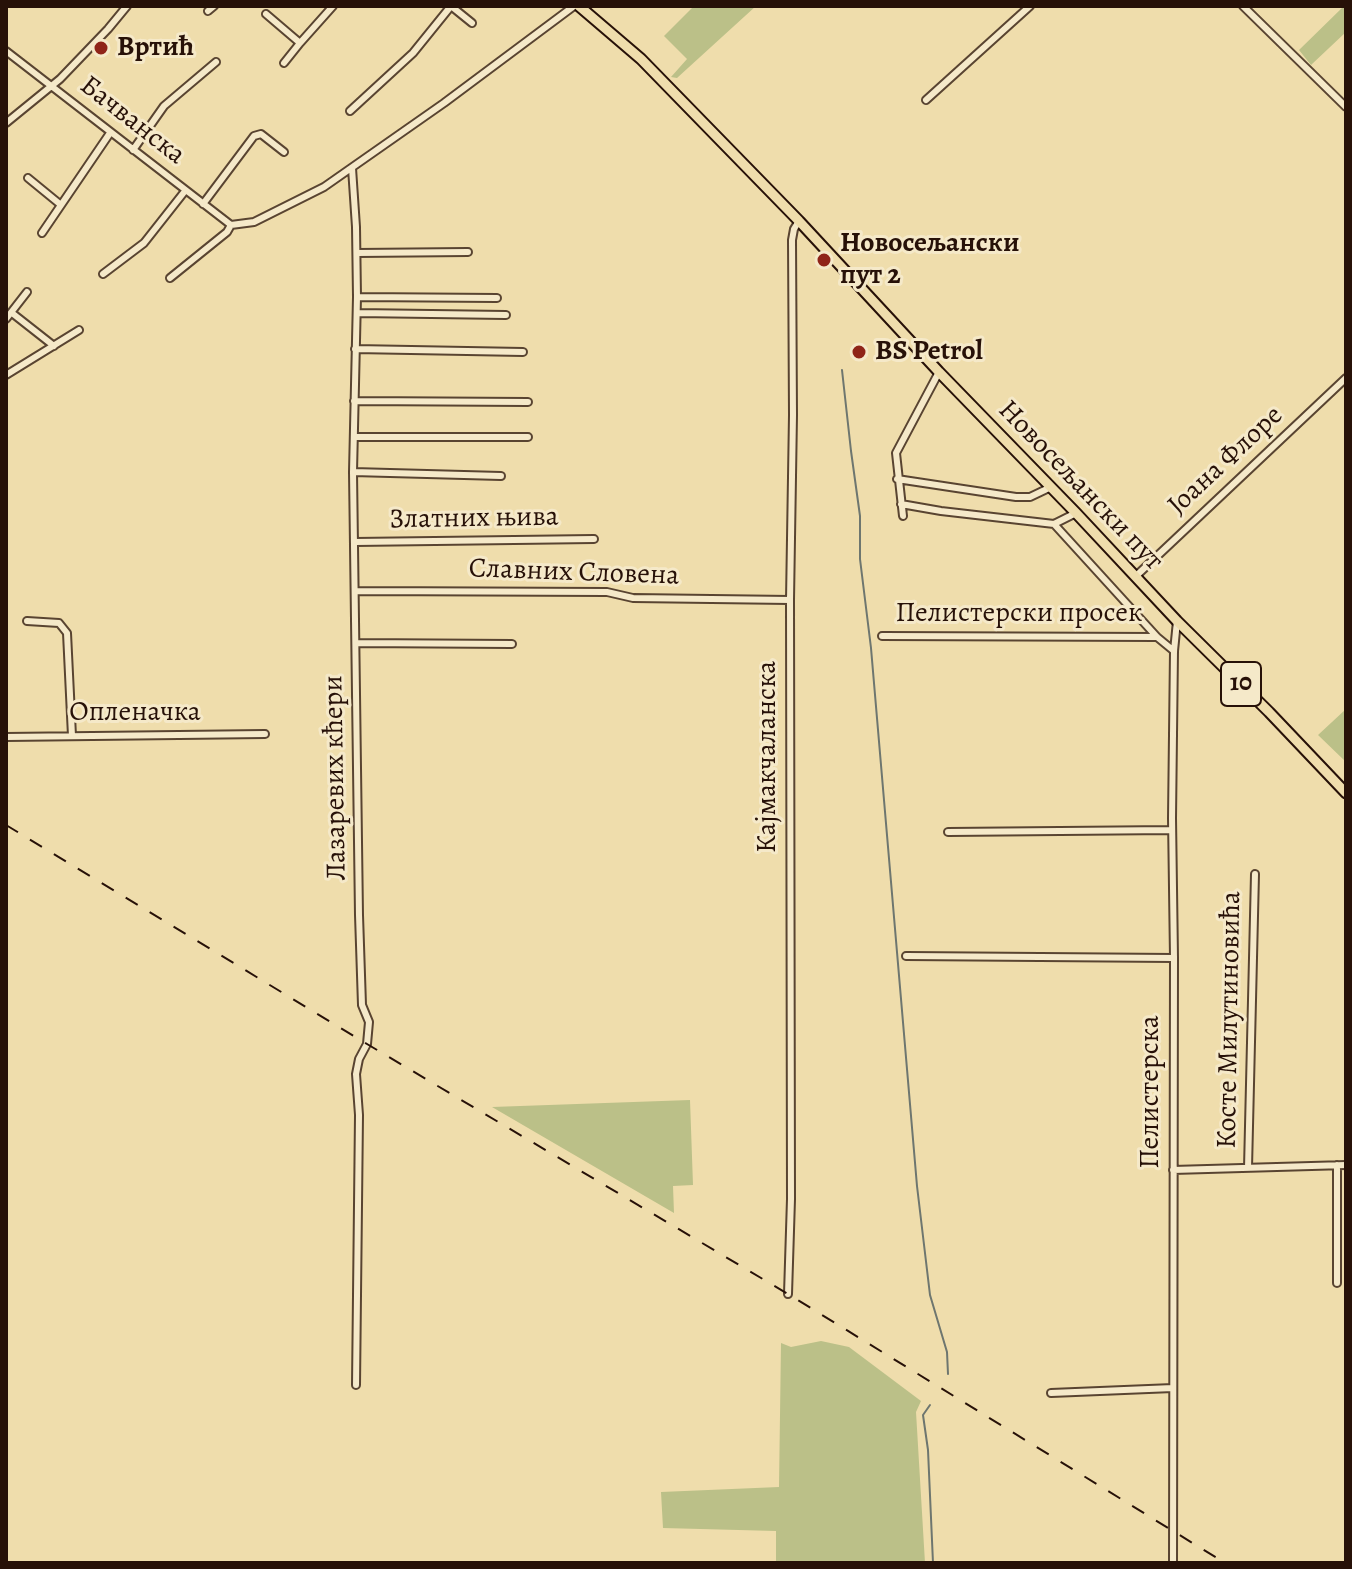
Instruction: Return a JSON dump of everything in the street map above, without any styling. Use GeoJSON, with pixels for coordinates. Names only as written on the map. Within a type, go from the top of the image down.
{"type":"FeatureCollection","features":[{"type":"Feature","properties":{"kind":"main road","name":"Новосељански пут"},"geometry":{"type":"LineString","coordinates":[[576,6],[641,59],[799,221],[1177,621],[1346,793]]}},
{"type":"Feature","properties":{"kind":"street"},"geometry":{"type":"LineString","coordinates":[[6,123],[52,86],[127,6]]}},
{"type":"Feature","properties":{"kind":"street"},"geometry":{"type":"LineString","coordinates":[[284,63],[333,6]]}},
{"type":"Feature","properties":{"kind":"street"},"geometry":{"type":"LineString","coordinates":[[350,111],[413,53],[451,6],[472,23]]}},
{"type":"Feature","properties":{"kind":"street"},"geometry":{"type":"LineString","coordinates":[[170,278],[227,232],[231,225],[254,222],[324,187],[576,6]]}},
{"type":"Feature","properties":{"kind":"street"},"geometry":{"type":"LineString","coordinates":[[926,100],[1030,6]]}},
{"type":"Feature","properties":{"kind":"street"},"geometry":{"type":"LineString","coordinates":[[1243,6],[1346,107]]}},
{"type":"Feature","properties":{"kind":"street"},"geometry":{"type":"LineString","coordinates":[[266,14],[300,43]]}},
{"type":"Feature","properties":{"kind":"street","name":"Бачванска"},"geometry":{"type":"LineString","coordinates":[[6,51],[231,225]]}},
{"type":"Feature","properties":{"kind":"street"},"geometry":{"type":"LineString","coordinates":[[133,150],[164,106],[216,62]]}},
{"type":"Feature","properties":{"kind":"street"},"geometry":{"type":"LineString","coordinates":[[42,233],[110,133]]}},
{"type":"Feature","properties":{"kind":"street"},"geometry":{"type":"LineString","coordinates":[[203,204],[254,136],[261,134],[284,152]]}},
{"type":"Feature","properties":{"kind":"street","name":"Лазаревих кћери"},"geometry":{"type":"LineString","coordinates":[[352,168],[357,253],[353,472],[361,975],[362,1005],[369,1022],[367,1044],[356,1074],[359,1115],[356,1385]]}},
{"type":"Feature","properties":{"kind":"street"},"geometry":{"type":"LineString","coordinates":[[28,178],[61,205]]}},
{"type":"Feature","properties":{"kind":"street"},"geometry":{"type":"LineString","coordinates":[[103,274],[144,243],[185,191]]}},
{"type":"Feature","properties":{"kind":"street","name":"Кајмакчаланска"},"geometry":{"type":"LineString","coordinates":[[788,1294],[791,1199],[792,240],[799,221]]}},
{"type":"Feature","properties":{"kind":"street"},"geometry":{"type":"LineString","coordinates":[[357,253],[468,252]]}},
{"type":"Feature","properties":{"kind":"street"},"geometry":{"type":"LineString","coordinates":[[6,319],[27,292]]}},
{"type":"Feature","properties":{"kind":"street"},"geometry":{"type":"LineString","coordinates":[[357,297],[497,298]]}},
{"type":"Feature","properties":{"kind":"street"},"geometry":{"type":"LineString","coordinates":[[12,313],[54,346]]}},
{"type":"Feature","properties":{"kind":"street"},"geometry":{"type":"LineString","coordinates":[[357,313],[506,315]]}},
{"type":"Feature","properties":{"kind":"street"},"geometry":{"type":"LineString","coordinates":[[6,375],[79,330]]}},
{"type":"Feature","properties":{"kind":"street"},"geometry":{"type":"LineString","coordinates":[[355,349],[523,352]]}},
{"type":"Feature","properties":{"kind":"street"},"geometry":{"type":"LineString","coordinates":[[903,516],[896,450],[939,372]]}},
{"type":"Feature","properties":{"kind":"street","name":"Јоана Флоре"},"geometry":{"type":"LineString","coordinates":[[1136,576],[1346,378]]}},
{"type":"Feature","properties":{"kind":"street"},"geometry":{"type":"LineString","coordinates":[[354,401],[528,402]]}},
{"type":"Feature","properties":{"kind":"street"},"geometry":{"type":"LineString","coordinates":[[354,437],[528,437]]}},
{"type":"Feature","properties":{"kind":"street"},"geometry":{"type":"LineString","coordinates":[[353,472],[501,476]]}},
{"type":"Feature","properties":{"kind":"street"},"geometry":{"type":"LineString","coordinates":[[897,479],[1016,497],[1030,497],[1051,487]]}},
{"type":"Feature","properties":{"kind":"street"},"geometry":{"type":"LineString","coordinates":[[901,504],[1054,524],[1076,513]]}},
{"type":"Feature","properties":{"kind":"street"},"geometry":{"type":"LineString","coordinates":[[1054,524],[1157,637],[1174,651]]}},
{"type":"Feature","properties":{"kind":"street","name":"Златних њива"},"geometry":{"type":"LineString","coordinates":[[355,542],[594,539]]}},
{"type":"Feature","properties":{"kind":"street","name":"Славних Словена"},"geometry":{"type":"LineString","coordinates":[[356,591],[607,592],[633,598],[790,600]]}},
{"type":"Feature","properties":{"kind":"street"},"geometry":{"type":"LineString","coordinates":[[27,621],[59,623],[67,633],[72,736]]}},
{"type":"Feature","properties":{"kind":"street","name":"Пелистерска"},"geometry":{"type":"LineString","coordinates":[[1173,1563],[1172,830],[1177,621]]}},
{"type":"Feature","properties":{"kind":"street","name":"Пелистерски просек"},"geometry":{"type":"LineString","coordinates":[[882,636],[1157,637]]}},
{"type":"Feature","properties":{"kind":"street"},"geometry":{"type":"LineString","coordinates":[[356,643],[512,644]]}},
{"type":"Feature","properties":{"kind":"street","name":"Опленачка"},"geometry":{"type":"LineString","coordinates":[[6,737],[265,734]]}},
{"type":"Feature","properties":{"kind":"street"},"geometry":{"type":"LineString","coordinates":[[948,832],[1172,830]]}},
{"type":"Feature","properties":{"kind":"street","name":"Косте Милутиновића"},"geometry":{"type":"LineString","coordinates":[[1248,1168],[1255,874]]}},
{"type":"Feature","properties":{"kind":"street"},"geometry":{"type":"LineString","coordinates":[[906,956],[1174,958]]}},
{"type":"Feature","properties":{"kind":"street"},"geometry":{"type":"LineString","coordinates":[[1337,1165],[1337,1283]]}},
{"type":"Feature","properties":{"kind":"street"},"geometry":{"type":"LineString","coordinates":[[1173,1170],[1346,1165]]}},
{"type":"Feature","properties":{"kind":"street"},"geometry":{"type":"LineString","coordinates":[[1051,1393],[1173,1388]]}},
{"type":"Feature","properties":{"kind":"green space"},"geometry":{"type":"Polygon","coordinates":[[[694,6],[756,6],[677,78],[671,77],[687,59],[664,36],[694,6]]]}},
{"type":"Feature","properties":{"kind":"green space"},"geometry":{"type":"Polygon","coordinates":[[[1344,6],[1346,32],[1311,65],[1299,50],[1344,6]]]}},
{"type":"Feature","properties":{"kind":"green space"},"geometry":{"type":"Polygon","coordinates":[[[1346,709],[1346,762],[1318,735],[1346,709]]]}},
{"type":"Feature","properties":{"kind":"green space"},"geometry":{"type":"Polygon","coordinates":[[[690,1100],[693,1185],[673,1186],[674,1213],[492,1107],[690,1100]]]}},
{"type":"Feature","properties":{"kind":"green space"},"geometry":{"type":"Polygon","coordinates":[[[821,1341],[849,1347],[921,1401],[916,1412],[925,1563],[776,1563],[776,1531],[663,1528],[661,1492],[779,1487],[781,1343],[791,1347],[821,1341]]]}},
{"type":"Feature","properties":{"kind":"waterway"},"geometry":{"type":"LineString","coordinates":[[842,370],[860,516],[860,559],[871,648],[917,1186],[930,1295],[947,1352],[948,1374]]}},
{"type":"Feature","properties":{"kind":"waterway"},"geometry":{"type":"LineString","coordinates":[[930,1405],[923,1415],[928,1450],[933,1563]]}},
{"type":"Feature","properties":{"kind":"railway"},"geometry":{"type":"LineString","coordinates":[[6,825],[788,1294],[1225,1563]]}},
{"type":"Feature","properties":{"kind":"place","name":"Вртић"},"geometry":{"type":"Point","coordinates":[101,48]}},
{"type":"Feature","properties":{"kind":"place","name":"Новосељански пут 2"},"geometry":{"type":"Point","coordinates":[824,260]}},
{"type":"Feature","properties":{"kind":"place","name":"BS Petrol"},"geometry":{"type":"Point","coordinates":[859,352]}}]}
